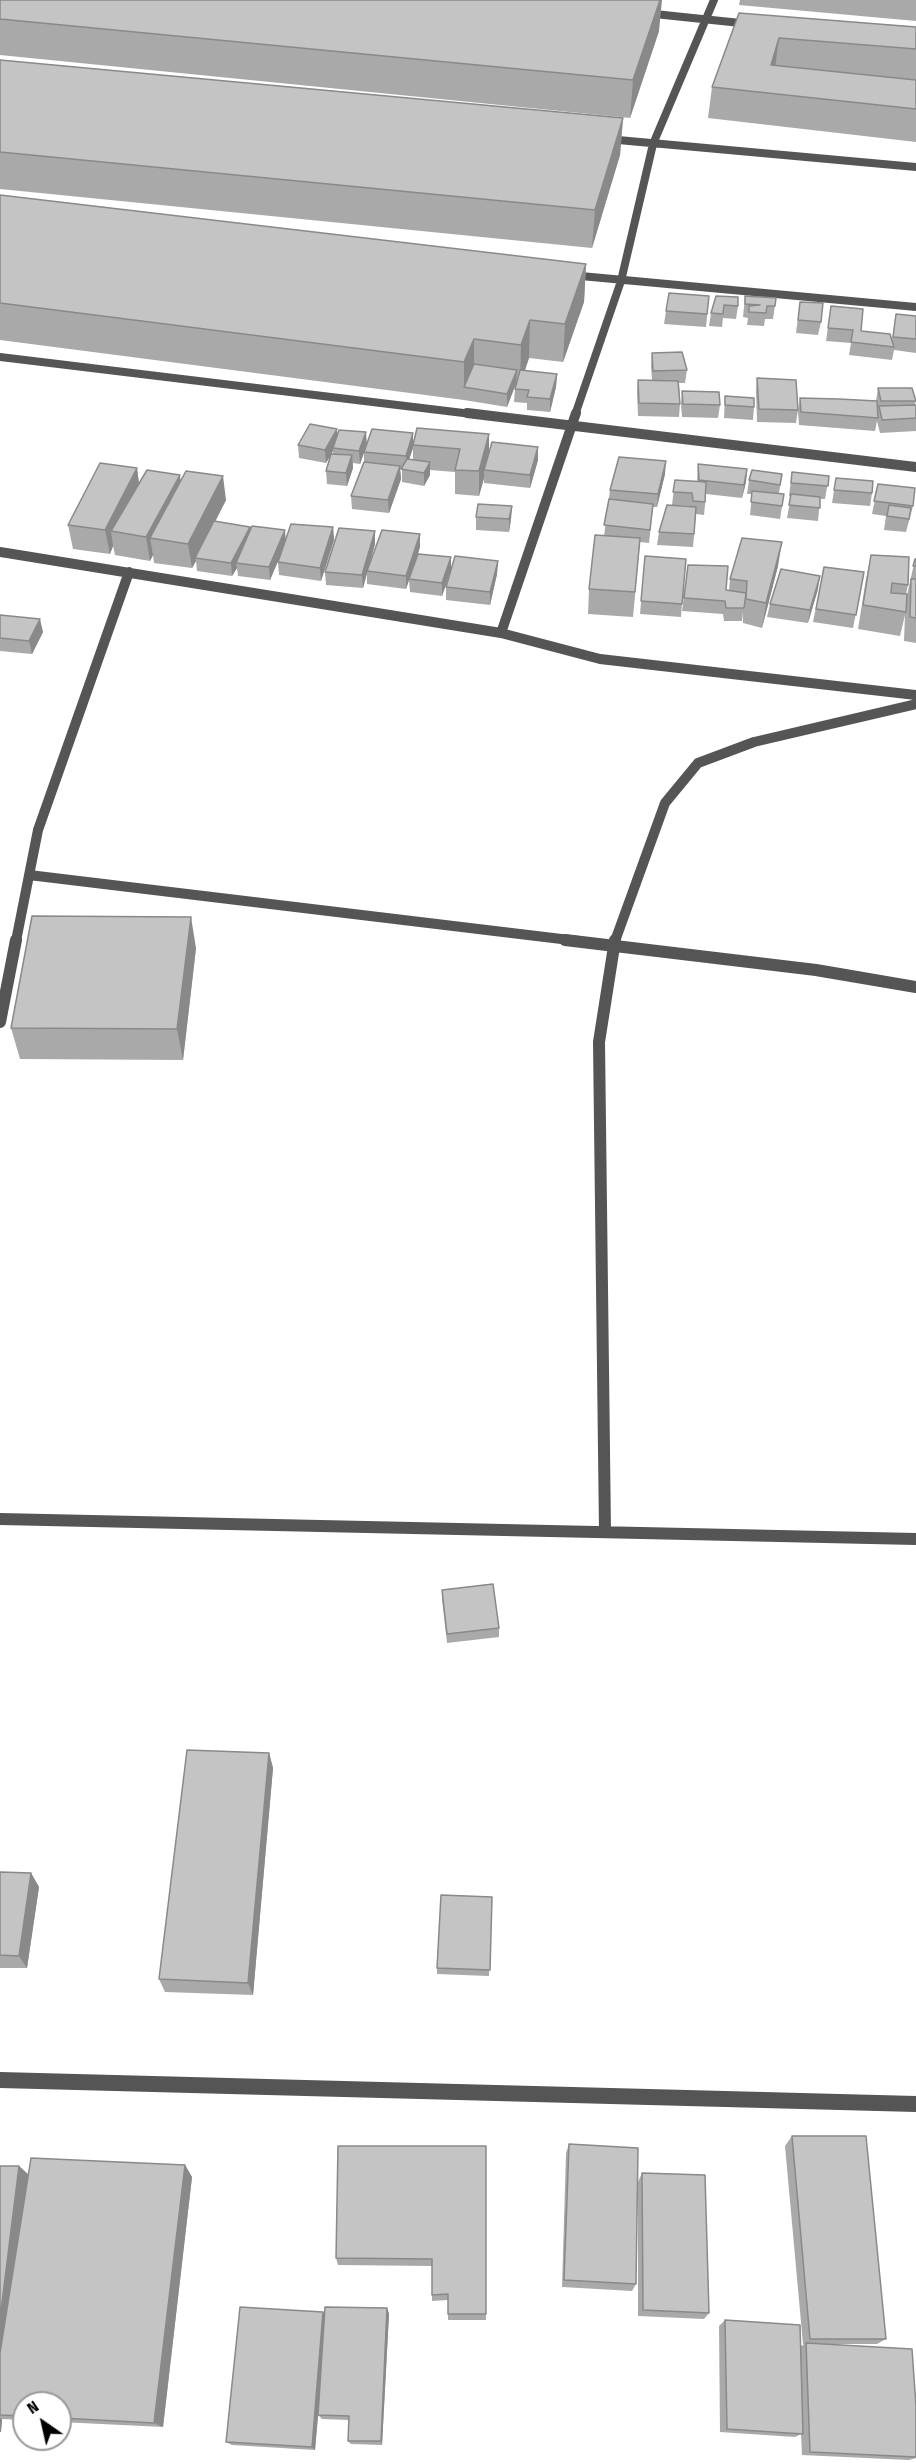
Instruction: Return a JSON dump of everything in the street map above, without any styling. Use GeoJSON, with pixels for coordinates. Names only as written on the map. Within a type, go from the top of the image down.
{"type":"FeatureCollection","features":[{"type":"Feature","properties":{"kind":"street"},"geometry":{"type":"LineString","coordinates":[[501,633],[621,281],[653,144],[714,0]]}},
{"type":"Feature","properties":{"kind":"street"},"geometry":{"type":"LineString","coordinates":[[635,12],[764,25]]}},
{"type":"Feature","properties":{"kind":"street"},"geometry":{"type":"LineString","coordinates":[[594,138],[916,167]]}},
{"type":"Feature","properties":{"kind":"street"},"geometry":{"type":"LineString","coordinates":[[562,274],[916,306]]}},
{"type":"Feature","properties":{"kind":"street"},"geometry":{"type":"LineString","coordinates":[[0,357],[916,467]]}},
{"type":"Feature","properties":{"kind":"street"},"geometry":{"type":"LineString","coordinates":[[0,552],[501,633],[600,659],[916,695]]}},
{"type":"Feature","properties":{"kind":"street"},"geometry":{"type":"LineString","coordinates":[[0,1022],[38,830],[129,572]]}},
{"type":"Feature","properties":{"kind":"street"},"geometry":{"type":"LineString","coordinates":[[604,1532],[599,1042],[613,946],[665,803],[698,763],[754,742],[916,704]]}},
{"type":"Feature","properties":{"kind":"street"},"geometry":{"type":"LineString","coordinates":[[29,875],[816,970],[916,987]]}},
{"type":"Feature","properties":{"kind":"street"},"geometry":{"type":"LineString","coordinates":[[0,1519],[916,1539]]}},
{"type":"Feature","properties":{"kind":"street"},"geometry":{"type":"LineString","coordinates":[[0,2080],[916,2104]]}},
{"type":"Feature","properties":{"kind":"building"},"geometry":{"type":"Polygon","coordinates":[[[0,0],[660,0],[633,80],[0,19],[0,0]]]}},
{"type":"Feature","properties":{"kind":"building"},"geometry":{"type":"Polygon","coordinates":[[[739,13],[916,27],[916,49],[779,38],[771,65],[916,80],[916,109],[712,87],[739,13]]]}},
{"type":"Feature","properties":{"kind":"building"},"geometry":{"type":"Polygon","coordinates":[[[0,60],[623,118],[595,210],[0,152],[0,60]]]}},
{"type":"Feature","properties":{"kind":"building"},"geometry":{"type":"Polygon","coordinates":[[[0,195],[586,264],[565,324],[530,320],[521,345],[474,339],[464,362],[0,303],[0,195]]]}},
{"type":"Feature","properties":{"kind":"building"},"geometry":{"type":"Polygon","coordinates":[[[669,293],[709,296],[707,314],[666,311],[669,293]]]}},
{"type":"Feature","properties":{"kind":"building"},"geometry":{"type":"Polygon","coordinates":[[[716,296],[738,297],[738,306],[724,305],[723,314],[711,313],[716,296]]]}},
{"type":"Feature","properties":{"kind":"building"},"geometry":{"type":"Polygon","coordinates":[[[745,296],[776,298],[775,306],[767,306],[766,313],[749,312],[749,306],[760,305],[745,304],[745,296]]]}},
{"type":"Feature","properties":{"kind":"building"},"geometry":{"type":"Polygon","coordinates":[[[800,302],[823,303],[821,322],[798,320],[800,302]]]}},
{"type":"Feature","properties":{"kind":"building"},"geometry":{"type":"Polygon","coordinates":[[[831,306],[863,309],[861,331],[890,334],[894,347],[851,342],[853,330],[828,328],[831,306]]]}},
{"type":"Feature","properties":{"kind":"building"},"geometry":{"type":"Polygon","coordinates":[[[896,314],[916,316],[916,339],[893,337],[896,314]]]}},
{"type":"Feature","properties":{"kind":"building"},"geometry":{"type":"Polygon","coordinates":[[[682,352],[687,370],[653,371],[652,353],[682,352]]]}},
{"type":"Feature","properties":{"kind":"building"},"geometry":{"type":"Polygon","coordinates":[[[474,364],[517,370],[507,394],[464,387],[474,364]]]}},
{"type":"Feature","properties":{"kind":"building"},"geometry":{"type":"Polygon","coordinates":[[[520,370],[557,374],[550,399],[527,397],[529,390],[515,389],[520,370]]]}},
{"type":"Feature","properties":{"kind":"building"},"geometry":{"type":"Polygon","coordinates":[[[757,378],[796,380],[798,410],[759,409],[757,378]]]}},
{"type":"Feature","properties":{"kind":"building"},"geometry":{"type":"Polygon","coordinates":[[[638,380],[678,381],[680,404],[639,403],[638,380]]]}},
{"type":"Feature","properties":{"kind":"building"},"geometry":{"type":"Polygon","coordinates":[[[878,388],[912,388],[916,401],[881,401],[878,388]]]}},
{"type":"Feature","properties":{"kind":"building"},"geometry":{"type":"Polygon","coordinates":[[[682,391],[719,392],[720,405],[683,404],[682,391]]]}},
{"type":"Feature","properties":{"kind":"building"},"geometry":{"type":"Polygon","coordinates":[[[725,396],[754,398],[754,407],[725,405],[725,396]]]}},
{"type":"Feature","properties":{"kind":"building"},"geometry":{"type":"Polygon","coordinates":[[[800,398],[877,401],[878,418],[801,412],[800,398]]]}},
{"type":"Feature","properties":{"kind":"building"},"geometry":{"type":"Polygon","coordinates":[[[916,405],[916,418],[882,420],[879,406],[916,405]]]}},
{"type":"Feature","properties":{"kind":"building"},"geometry":{"type":"Polygon","coordinates":[[[310,424],[337,429],[325,450],[298,445],[310,424]]]}},
{"type":"Feature","properties":{"kind":"building"},"geometry":{"type":"Polygon","coordinates":[[[417,428],[489,434],[479,471],[455,470],[460,449],[413,445],[417,428]]]}},
{"type":"Feature","properties":{"kind":"building"},"geometry":{"type":"Polygon","coordinates":[[[372,429],[413,433],[406,456],[364,452],[372,429]]]}},
{"type":"Feature","properties":{"kind":"building"},"geometry":{"type":"Polygon","coordinates":[[[339,430],[366,432],[359,451],[333,448],[339,430]]]}},
{"type":"Feature","properties":{"kind":"building"},"geometry":{"type":"Polygon","coordinates":[[[492,442],[538,447],[530,475],[484,470],[492,442]]]}},
{"type":"Feature","properties":{"kind":"building"},"geometry":{"type":"Polygon","coordinates":[[[331,454],[352,455],[346,473],[326,471],[331,454]]]}},
{"type":"Feature","properties":{"kind":"building"},"geometry":{"type":"Polygon","coordinates":[[[619,457],[666,461],[658,494],[610,490],[619,457]]]}},
{"type":"Feature","properties":{"kind":"building"},"geometry":{"type":"Polygon","coordinates":[[[407,459],[430,462],[424,473],[401,469],[407,459]]]}},
{"type":"Feature","properties":{"kind":"building"},"geometry":{"type":"Polygon","coordinates":[[[364,462],[400,466],[388,500],[351,496],[364,462]]]}},
{"type":"Feature","properties":{"kind":"building"},"geometry":{"type":"Polygon","coordinates":[[[100,463],[137,468],[105,530],[68,525],[100,463]]]}},
{"type":"Feature","properties":{"kind":"building"},"geometry":{"type":"Polygon","coordinates":[[[698,464],[747,469],[744,485],[699,480],[698,464]]]}},
{"type":"Feature","properties":{"kind":"building"},"geometry":{"type":"Polygon","coordinates":[[[147,470],[180,475],[146,537],[111,531],[147,470]]]}},
{"type":"Feature","properties":{"kind":"building"},"geometry":{"type":"Polygon","coordinates":[[[752,470],[782,474],[780,485],[749,480],[752,470]]]}},
{"type":"Feature","properties":{"kind":"building"},"geometry":{"type":"Polygon","coordinates":[[[186,471],[223,476],[188,544],[150,538],[186,471]]]}},
{"type":"Feature","properties":{"kind":"building"},"geometry":{"type":"Polygon","coordinates":[[[792,472],[829,476],[828,486],[791,483],[792,472]]]}},
{"type":"Feature","properties":{"kind":"building"},"geometry":{"type":"Polygon","coordinates":[[[836,478],[873,481],[872,493],[834,490],[836,478]]]}},
{"type":"Feature","properties":{"kind":"building"},"geometry":{"type":"Polygon","coordinates":[[[675,480],[706,482],[705,502],[693,501],[692,493],[673,492],[675,480]]]}},
{"type":"Feature","properties":{"kind":"building"},"geometry":{"type":"Polygon","coordinates":[[[878,484],[915,488],[913,506],[874,501],[878,484]]]}},
{"type":"Feature","properties":{"kind":"building"},"geometry":{"type":"Polygon","coordinates":[[[752,491],[784,494],[782,506],[751,502],[752,491]]]}},
{"type":"Feature","properties":{"kind":"building"},"geometry":{"type":"Polygon","coordinates":[[[791,494],[820,497],[820,508],[789,505],[791,494]]]}},
{"type":"Feature","properties":{"kind":"building"},"geometry":{"type":"Polygon","coordinates":[[[609,499],[653,504],[650,530],[604,525],[609,499]]]}},
{"type":"Feature","properties":{"kind":"building"},"geometry":{"type":"Polygon","coordinates":[[[478,504],[512,506],[509,519],[476,517],[478,504]]]}},
{"type":"Feature","properties":{"kind":"building"},"geometry":{"type":"Polygon","coordinates":[[[667,505],[696,507],[694,534],[659,532],[667,505]]]}},
{"type":"Feature","properties":{"kind":"building"},"geometry":{"type":"Polygon","coordinates":[[[889,505],[911,508],[909,519],[887,516],[889,505]]]}},
{"type":"Feature","properties":{"kind":"building"},"geometry":{"type":"Polygon","coordinates":[[[214,521],[250,527],[231,563],[195,558],[214,521]]]}},
{"type":"Feature","properties":{"kind":"building"},"geometry":{"type":"Polygon","coordinates":[[[291,524],[333,527],[320,568],[278,562],[291,524]]]}},
{"type":"Feature","properties":{"kind":"building"},"geometry":{"type":"Polygon","coordinates":[[[252,526],[285,530],[269,567],[236,563],[252,526]]]}},
{"type":"Feature","properties":{"kind":"building"},"geometry":{"type":"Polygon","coordinates":[[[339,528],[375,531],[362,575],[325,572],[339,528]]]}},
{"type":"Feature","properties":{"kind":"building"},"geometry":{"type":"Polygon","coordinates":[[[382,530],[420,534],[406,576],[367,571],[382,530]]]}},
{"type":"Feature","properties":{"kind":"building"},"geometry":{"type":"Polygon","coordinates":[[[595,535],[640,538],[635,592],[589,589],[595,535]]]}},
{"type":"Feature","properties":{"kind":"building"},"geometry":{"type":"Polygon","coordinates":[[[742,538],[782,542],[766,603],[746,599],[747,581],[730,579],[742,538]]]}},
{"type":"Feature","properties":{"kind":"building"},"geometry":{"type":"Polygon","coordinates":[[[418,554],[451,557],[442,583],[409,579],[418,554]]]}},
{"type":"Feature","properties":{"kind":"building"},"geometry":{"type":"Polygon","coordinates":[[[871,555],[909,557],[908,585],[892,583],[891,593],[907,594],[906,612],[863,605],[871,555]]]}},
{"type":"Feature","properties":{"kind":"building"},"geometry":{"type":"Polygon","coordinates":[[[455,556],[498,561],[490,592],[446,587],[455,556]]]}},
{"type":"Feature","properties":{"kind":"building"},"geometry":{"type":"Polygon","coordinates":[[[645,556],[686,559],[682,604],[641,601],[645,556]]]}},
{"type":"Feature","properties":{"kind":"building"},"geometry":{"type":"Polygon","coordinates":[[[688,565],[728,566],[726,590],[746,593],[744,608],[726,608],[725,601],[684,598],[688,565]]]}},
{"type":"Feature","properties":{"kind":"building"},"geometry":{"type":"Polygon","coordinates":[[[824,567],[864,572],[856,615],[816,609],[824,567]]]}},
{"type":"Feature","properties":{"kind":"building"},"geometry":{"type":"Polygon","coordinates":[[[781,569],[820,576],[810,610],[770,604],[781,569]]]}},
{"type":"Feature","properties":{"kind":"building"},"geometry":{"type":"Polygon","coordinates":[[[911,579],[916,579],[916,618],[910,617],[911,579]]]}},
{"type":"Feature","properties":{"kind":"building"},"geometry":{"type":"Polygon","coordinates":[[[0,615],[40,619],[29,641],[0,638],[0,615]]]}},
{"type":"Feature","properties":{"kind":"building"},"geometry":{"type":"Polygon","coordinates":[[[32,916],[191,917],[177,1029],[11,1028],[32,916]]]}},
{"type":"Feature","properties":{"kind":"building"},"geometry":{"type":"Polygon","coordinates":[[[493,1584],[499,1628],[447,1634],[442,1590],[493,1584]]]}},
{"type":"Feature","properties":{"kind":"building"},"geometry":{"type":"Polygon","coordinates":[[[187,1750],[269,1753],[248,1983],[159,1979],[187,1750]]]}},
{"type":"Feature","properties":{"kind":"building"},"geometry":{"type":"Polygon","coordinates":[[[0,1872],[31,1873],[19,1956],[0,1955],[0,1872]]]}},
{"type":"Feature","properties":{"kind":"building"},"geometry":{"type":"Polygon","coordinates":[[[441,1895],[492,1897],[490,1970],[437,1968],[441,1895]]]}},
{"type":"Feature","properties":{"kind":"building"},"geometry":{"type":"Polygon","coordinates":[[[792,2136],[866,2136],[886,2339],[810,2339],[792,2136]]]}},
{"type":"Feature","properties":{"kind":"building"},"geometry":{"type":"Polygon","coordinates":[[[569,2144],[638,2148],[636,2284],[564,2280],[569,2144]]]}},
{"type":"Feature","properties":{"kind":"building"},"geometry":{"type":"Polygon","coordinates":[[[338,2146],[486,2146],[486,2314],[448,2314],[448,2294],[432,2295],[432,2259],[336,2258],[338,2146]]]}},
{"type":"Feature","properties":{"kind":"building"},"geometry":{"type":"Polygon","coordinates":[[[31,2158],[185,2165],[154,2423],[72,2419],[72,2391],[12,2391],[12,2416],[0,2415],[0,2353],[31,2158]]]}},
{"type":"Feature","properties":{"kind":"building"},"geometry":{"type":"Polygon","coordinates":[[[0,2166],[19,2166],[0,2319],[0,2166]]]}},
{"type":"Feature","properties":{"kind":"building"},"geometry":{"type":"Polygon","coordinates":[[[642,2173],[705,2175],[709,2313],[643,2310],[642,2173]]]}},
{"type":"Feature","properties":{"kind":"building"},"geometry":{"type":"Polygon","coordinates":[[[240,2307],[323,2312],[312,2447],[226,2442],[240,2307]]]}},
{"type":"Feature","properties":{"kind":"building"},"geometry":{"type":"Polygon","coordinates":[[[325,2307],[387,2308],[381,2441],[348,2441],[349,2416],[318,2415],[325,2307]]]}},
{"type":"Feature","properties":{"kind":"building"},"geometry":{"type":"Polygon","coordinates":[[[725,2320],[800,2325],[803,2434],[727,2429],[725,2320]]]}},
{"type":"Feature","properties":{"kind":"building"},"geometry":{"type":"Polygon","coordinates":[[[806,2343],[912,2349],[916,2406],[916,2457],[810,2452],[806,2343]]]}}]}
